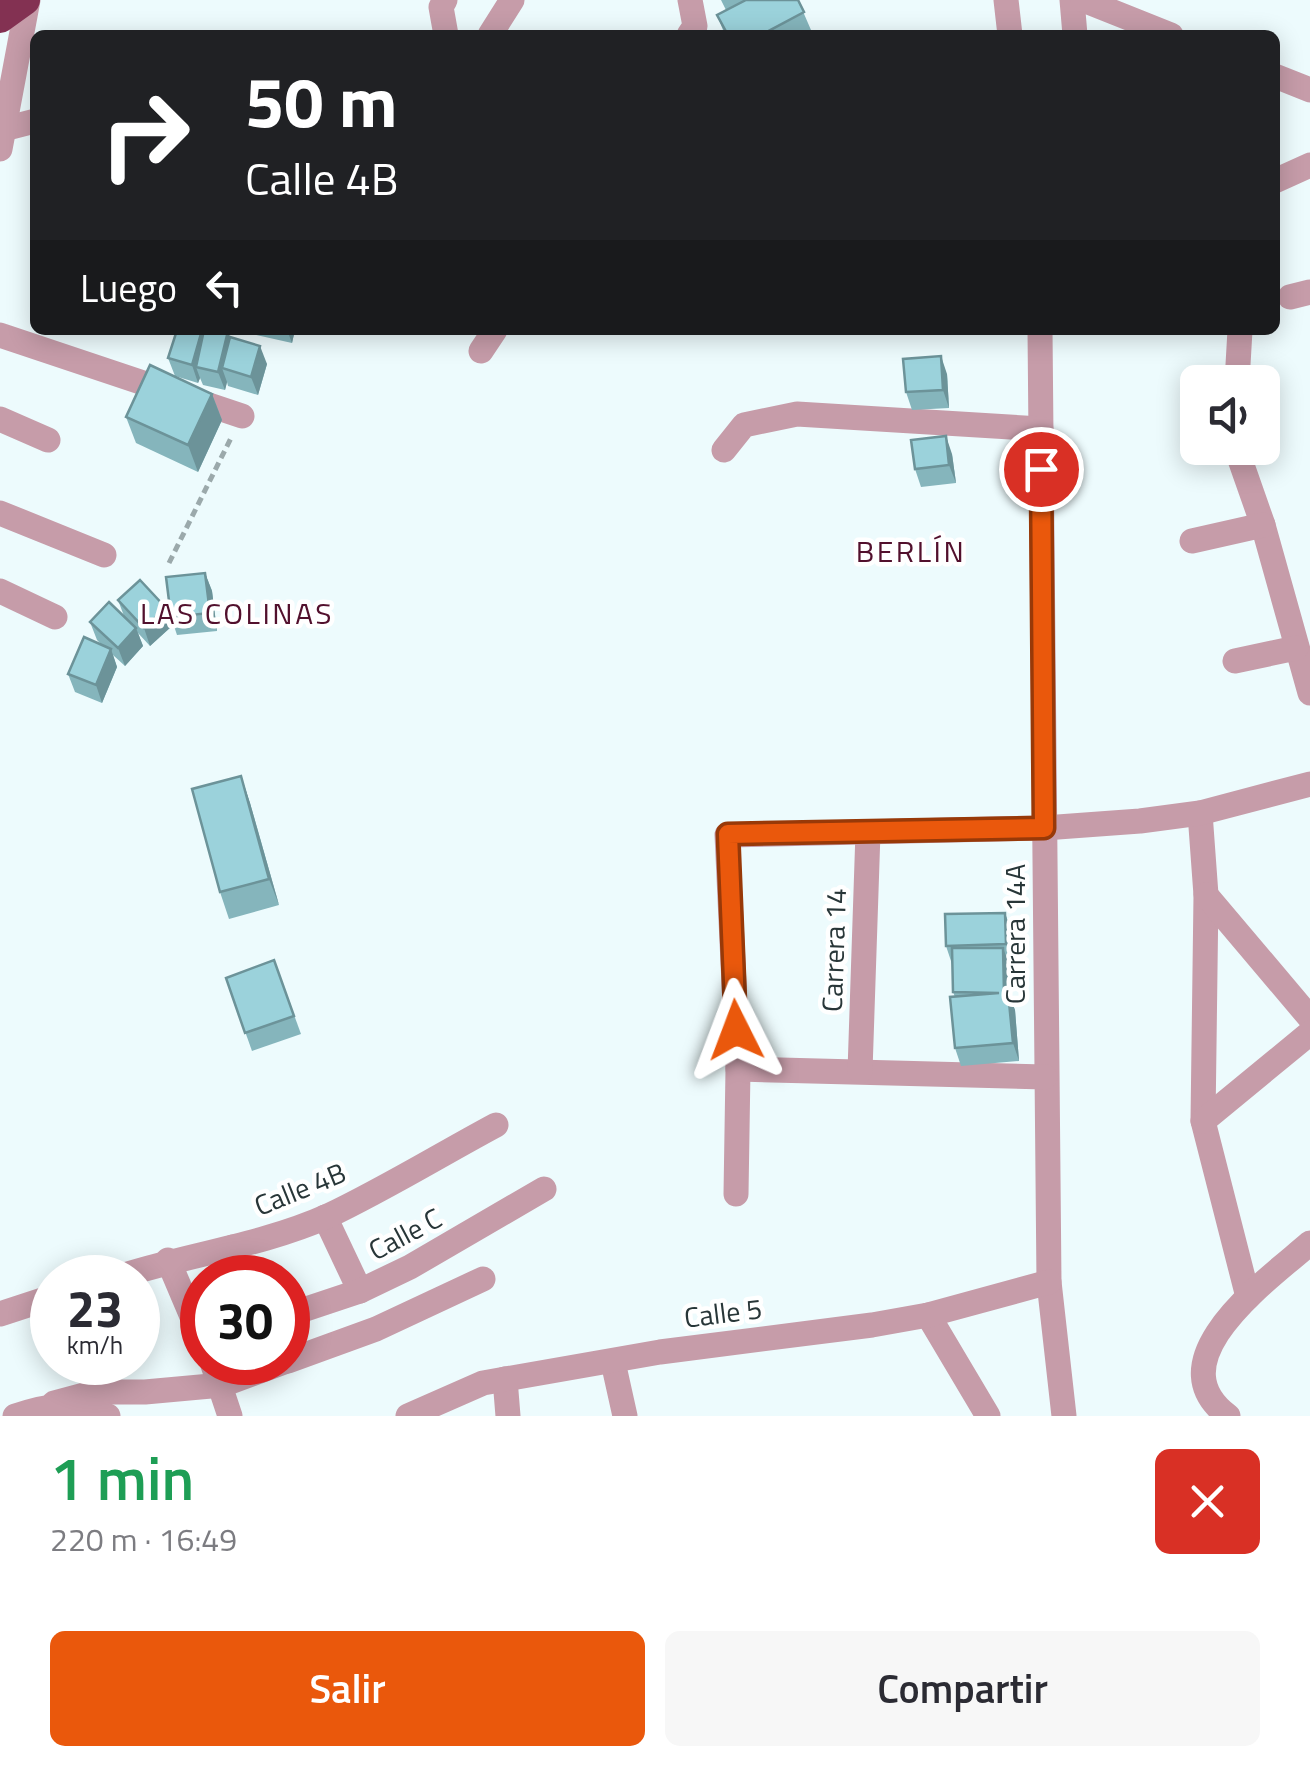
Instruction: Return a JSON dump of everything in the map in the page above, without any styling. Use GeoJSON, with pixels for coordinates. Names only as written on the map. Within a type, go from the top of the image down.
{"type":"FeatureCollection","features":[{"type":"Feature","properties":{"kind":"highway"},"geometry":{"type":"LineString","coordinates":[[0,18],[27,0]]}},
{"type":"Feature","properties":{"kind":"street"},"geometry":{"type":"LineString","coordinates":[[2,139],[27,0]]}},
{"type":"Feature","properties":{"kind":"street"},"geometry":{"type":"LineString","coordinates":[[445,0],[440,7],[445,30]]}},
{"type":"Feature","properties":{"kind":"street"},"geometry":{"type":"LineString","coordinates":[[493,30],[512,0]]}},
{"type":"Feature","properties":{"kind":"street"},"geometry":{"type":"LineString","coordinates":[[690,0],[692,30]]}},
{"type":"Feature","properties":{"kind":"street"},"geometry":{"type":"LineString","coordinates":[[1006,0],[1009,30]]}},
{"type":"Feature","properties":{"kind":"street"},"geometry":{"type":"LineString","coordinates":[[1072,0],[1075,30]]}},
{"type":"Feature","properties":{"kind":"street"},"geometry":{"type":"LineString","coordinates":[[1082,0],[1158,30]]}},
{"type":"Feature","properties":{"kind":"street"},"geometry":{"type":"LineString","coordinates":[[1280,78],[1310,90]]}},
{"type":"Feature","properties":{"kind":"street"},"geometry":{"type":"LineString","coordinates":[[2,139],[30,123]]}},
{"type":"Feature","properties":{"kind":"street"},"geometry":{"type":"LineString","coordinates":[[1280,179],[1310,165]]}},
{"type":"Feature","properties":{"kind":"street"},"geometry":{"type":"LineString","coordinates":[[0,335],[242,416]]}},
{"type":"Feature","properties":{"kind":"street","name":"Carrera 14A"},"geometry":{"type":"LineString","coordinates":[[1040,335],[1050,1282],[1064,1416]]}},
{"type":"Feature","properties":{"kind":"street"},"geometry":{"type":"LineString","coordinates":[[1238,365],[1240,335]]}},
{"type":"Feature","properties":{"kind":"street"},"geometry":{"type":"LineString","coordinates":[[724,450],[744,424],[797,414],[1041,430]]}},
{"type":"Feature","properties":{"kind":"street"},"geometry":{"type":"LineString","coordinates":[[0,419],[48,440]]}},
{"type":"Feature","properties":{"kind":"street"},"geometry":{"type":"LineString","coordinates":[[1242,465],[1263,525],[1310,693]]}},
{"type":"Feature","properties":{"kind":"street"},"geometry":{"type":"LineString","coordinates":[[0,512],[104,555]]}},
{"type":"Feature","properties":{"kind":"street"},"geometry":{"type":"LineString","coordinates":[[1192,541],[1263,525]]}},
{"type":"Feature","properties":{"kind":"street"},"geometry":{"type":"LineString","coordinates":[[0,591],[55,617]]}},
{"type":"Feature","properties":{"kind":"street"},"geometry":{"type":"LineString","coordinates":[[1284,605],[1310,599]]}},
{"type":"Feature","properties":{"kind":"street"},"geometry":{"type":"LineString","coordinates":[[1235,661],[1296,648]]}},
{"type":"Feature","properties":{"kind":"street"},"geometry":{"type":"LineString","coordinates":[[736,1194],[738,1069],[728,834],[1044,828],[1200,813],[1310,784]]}},
{"type":"Feature","properties":{"kind":"street"},"geometry":{"type":"LineString","coordinates":[[1200,813],[1206,895],[1203,1121],[1248,1297]]}},
{"type":"Feature","properties":{"kind":"street","name":"Carrera 14"},"geometry":{"type":"LineString","coordinates":[[860,1071],[868,832]]}},
{"type":"Feature","properties":{"kind":"street"},"geometry":{"type":"LineString","coordinates":[[1206,895],[1310,1018]]}},
{"type":"Feature","properties":{"kind":"street"},"geometry":{"type":"LineString","coordinates":[[1203,1121],[1310,1033]]}},
{"type":"Feature","properties":{"kind":"street"},"geometry":{"type":"LineString","coordinates":[[738,1069],[1046,1078]]}},
{"type":"Feature","properties":{"kind":"street","name":"Calle 4B"},"geometry":{"type":"LineString","coordinates":[[160,1263],[233,1247],[326,1217],[496,1125]]}},
{"type":"Feature","properties":{"kind":"street","name":"Calle C"},"geometry":{"type":"LineString","coordinates":[[310,1308],[360,1291],[410,1267],[544,1189]]}},
{"type":"Feature","properties":{"kind":"street"},"geometry":{"type":"LineString","coordinates":[[326,1217],[360,1291]]}},
{"type":"Feature","properties":{"kind":"street"},"geometry":{"type":"LineString","coordinates":[[1228,1416],[1215,1406],[1202,1373],[1211,1337],[1248,1297],[1310,1242]]}},
{"type":"Feature","properties":{"kind":"street"},"geometry":{"type":"LineString","coordinates":[[233,1247],[235,1255]]}},
{"type":"Feature","properties":{"kind":"street"},"geometry":{"type":"LineString","coordinates":[[168,1260],[179,1288]]}},
{"type":"Feature","properties":{"kind":"street"},"geometry":{"type":"LineString","coordinates":[[310,1353],[376,1329],[483,1280]]}},
{"type":"Feature","properties":{"kind":"street","name":"Calle 5"},"geometry":{"type":"LineString","coordinates":[[408,1416],[482,1383],[660,1352],[928,1315],[1050,1282]]}},
{"type":"Feature","properties":{"kind":"street"},"geometry":{"type":"LineString","coordinates":[[0,1314],[30,1305]]}},
{"type":"Feature","properties":{"kind":"street"},"geometry":{"type":"LineString","coordinates":[[928,1315],[988,1416]]}},
{"type":"Feature","properties":{"kind":"street"},"geometry":{"type":"LineString","coordinates":[[613,1362],[625,1416]]}},
{"type":"Feature","properties":{"kind":"street"},"geometry":{"type":"LineString","coordinates":[[506,1379],[508,1416]]}},
{"type":"Feature","properties":{"kind":"street"},"geometry":{"type":"LineString","coordinates":[[15,1416],[95,1392],[145,1392],[180,1383]]}},
{"type":"Feature","properties":{"kind":"street"},"geometry":{"type":"LineString","coordinates":[[220,1385],[230,1416]]}},
{"type":"Feature","properties":{"kind":"street"},"geometry":{"type":"LineString","coordinates":[[54,1404],[96,1410],[108,1416]]}},
{"type":"Feature","properties":{"kind":"path"},"geometry":{"type":"LineString","coordinates":[[169,563],[242,416]]}},
{"type":"Feature","properties":{"kind":"building"},"geometry":{"type":"Polygon","coordinates":[[[746,0],[798,0],[804,12],[770,30],[725,30],[717,15],[746,0]]]}},
{"type":"Feature","properties":{"kind":"building"},"geometry":{"type":"Polygon","coordinates":[[[175,335],[201,335],[192,365],[168,358],[175,335]]]}},
{"type":"Feature","properties":{"kind":"building"},"geometry":{"type":"Polygon","coordinates":[[[203,335],[227,335],[218,372],[196,367],[203,335]]]}},
{"type":"Feature","properties":{"kind":"building"},"geometry":{"type":"Polygon","coordinates":[[[230,337],[260,346],[251,377],[222,368],[230,337]]]}},
{"type":"Feature","properties":{"kind":"building"},"geometry":{"type":"Polygon","coordinates":[[[941,356],[943,390],[906,392],[903,359],[941,356]]]}},
{"type":"Feature","properties":{"kind":"building"},"geometry":{"type":"Polygon","coordinates":[[[150,365],[212,394],[188,445],[126,417],[150,365]]]}},
{"type":"Feature","properties":{"kind":"building"},"geometry":{"type":"Polygon","coordinates":[[[946,436],[949,465],[915,469],[911,440],[946,436]]]}},
{"type":"Feature","properties":{"kind":"building"},"geometry":{"type":"Polygon","coordinates":[[[205,573],[210,613],[171,617],[166,577],[205,573]]]}},
{"type":"Feature","properties":{"kind":"building"},"geometry":{"type":"Polygon","coordinates":[[[140,580],[166,608],[144,628],[118,600],[140,580]]]}},
{"type":"Feature","properties":{"kind":"building"},"geometry":{"type":"Polygon","coordinates":[[[109,602],[136,628],[118,648],[90,622],[109,602]]]}},
{"type":"Feature","properties":{"kind":"building"},"geometry":{"type":"Polygon","coordinates":[[[84,637],[111,649],[96,685],[68,674],[84,637]]]}},
{"type":"Feature","properties":{"kind":"building"},"geometry":{"type":"Polygon","coordinates":[[[241,776],[269,879],[220,892],[192,789],[241,776]]]}},
{"type":"Feature","properties":{"kind":"building"},"geometry":{"type":"Polygon","coordinates":[[[1005,913],[1006,944],[946,946],[945,914],[1005,913]]]}},
{"type":"Feature","properties":{"kind":"building"},"geometry":{"type":"Polygon","coordinates":[[[952,948],[1003,948],[1004,993],[1008,992],[1013,1043],[955,1048],[950,997],[999,993],[953,992],[952,948]]]}},
{"type":"Feature","properties":{"kind":"building"},"geometry":{"type":"Polygon","coordinates":[[[274,960],[294,1016],[245,1033],[226,978],[274,960]]]}},
{"type":"Feature","properties":{"kind":"district","name":"BERLÍN"},"geometry":{"type":"Point","coordinates":[911,552]}},
{"type":"Feature","properties":{"kind":"district","name":"LAS COLINAS"},"geometry":{"type":"Point","coordinates":[237,614]}},
{"type":"Feature","properties":{"kind":"route"},"geometry":{"type":"LineString","coordinates":[[736,1030],[728,834],[1044,828],[1041,469]]}}]}
